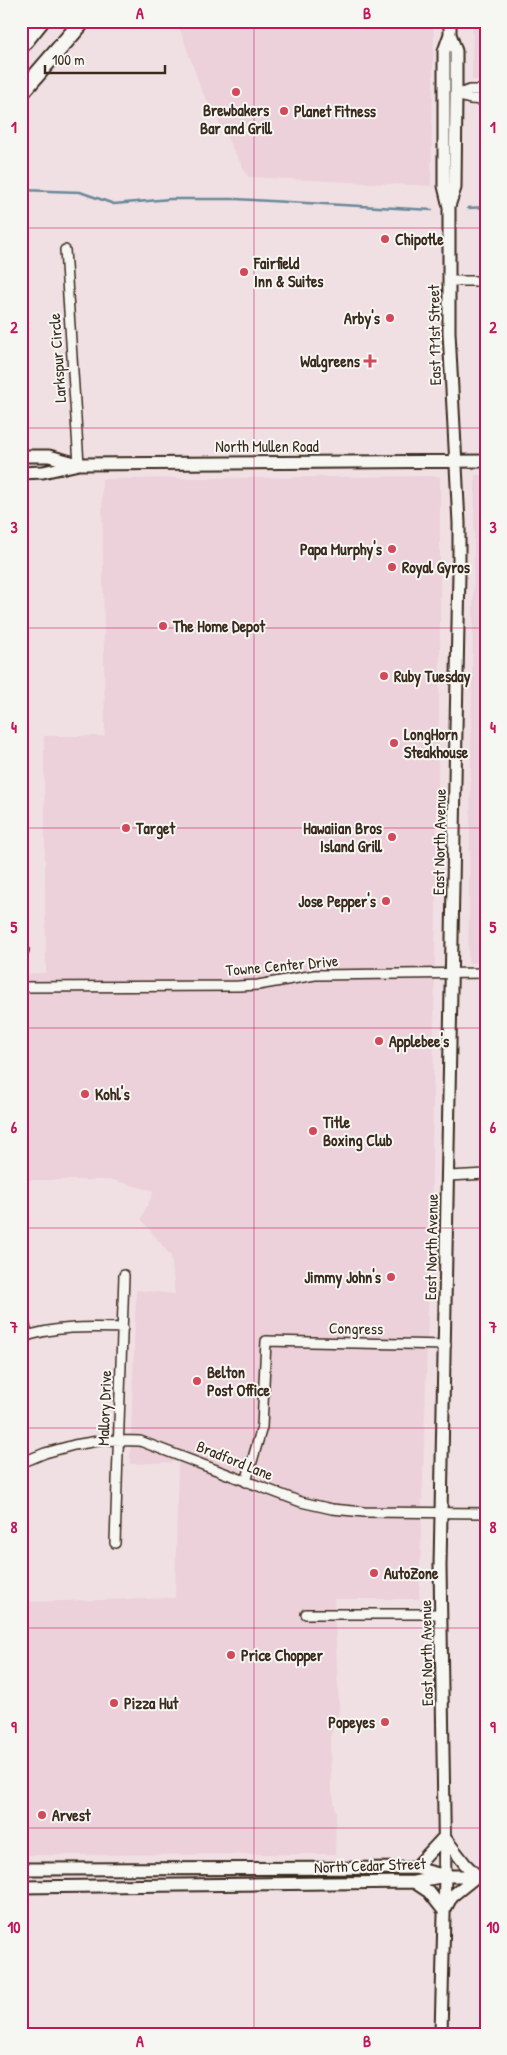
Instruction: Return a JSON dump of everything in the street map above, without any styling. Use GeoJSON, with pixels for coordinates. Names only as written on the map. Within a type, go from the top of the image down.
{"type":"FeatureCollection","features":[{"type":"Feature","properties":{"kind":"highway"},"geometry":{"type":"LineString","coordinates":[[21,46],[41,21]]}},
{"type":"Feature","properties":{"kind":"highway"},"geometry":{"type":"LineString","coordinates":[[21,92],[76,21]]}},
{"type":"Feature","properties":{"kind":"highway"},"geometry":{"type":"LineString","coordinates":[[21,92],[83,21]]}},
{"type":"Feature","properties":{"kind":"main road","name":"East 171st Street"},"geometry":{"type":"LineString","coordinates":[[449,207],[455,188],[456,95],[456,51],[450,34],[450,21]]}},
{"type":"Feature","properties":{"kind":"main road","name":"East 171st Street"},"geometry":{"type":"LineString","coordinates":[[450,34],[444,51],[444,186],[449,207],[449,332],[456,461]]}},
{"type":"Feature","properties":{"kind":"main road"},"geometry":{"type":"LineString","coordinates":[[443,94],[451,108],[451,154],[455,171]]}},
{"type":"Feature","properties":{"kind":"main road"},"geometry":{"type":"LineString","coordinates":[[21,456],[49,456],[79,464]]}},
{"type":"Feature","properties":{"kind":"main road","name":"East North Avenue"},"geometry":{"type":"LineString","coordinates":[[441,2034],[445,1876],[441,1614],[442,1513],[460,572],[456,461]]}},
{"type":"Feature","properties":{"kind":"main road","name":"North Mullen Road"},"geometry":{"type":"LineString","coordinates":[[79,464],[486,461]]}},
{"type":"Feature","properties":{"kind":"main road"},"geometry":{"type":"LineString","coordinates":[[21,473],[43,472],[79,464]]}},
{"type":"Feature","properties":{"kind":"main road"},"geometry":{"type":"LineString","coordinates":[[415,1868],[444,1837],[465,1864],[482,1876]]}},
{"type":"Feature","properties":{"kind":"main road","name":"North Cedar Street"},"geometry":{"type":"LineString","coordinates":[[21,1869],[415,1868],[445,1876]]}},
{"type":"Feature","properties":{"kind":"main road"},"geometry":{"type":"LineString","coordinates":[[445,1876],[482,1876]]}},
{"type":"Feature","properties":{"kind":"main road","name":"North Cedar Street"},"geometry":{"type":"LineString","coordinates":[[21,1887],[414,1882],[445,1876]]}},
{"type":"Feature","properties":{"kind":"main road"},"geometry":{"type":"LineString","coordinates":[[414,1882],[429,1892],[444,1911],[452,1896],[482,1876]]}},
{"type":"Feature","properties":{"kind":"street"},"geometry":{"type":"LineString","coordinates":[[456,95],[470,90],[486,90]]}},
{"type":"Feature","properties":{"kind":"street"},"geometry":{"type":"LineString","coordinates":[[456,95],[470,99],[486,100]]}},
{"type":"Feature","properties":{"kind":"street","name":"Larkspur Circle"},"geometry":{"type":"LineString","coordinates":[[65,250],[79,464]]}},
{"type":"Feature","properties":{"kind":"street"},"geometry":{"type":"LineString","coordinates":[[449,281],[486,281]]}},
{"type":"Feature","properties":{"kind":"street"},"geometry":{"type":"LineString","coordinates":[[21,940],[24,950],[21,958]]}},
{"type":"Feature","properties":{"kind":"street","name":"Towne Center Drive"},"geometry":{"type":"LineString","coordinates":[[21,987],[238,986],[258,985],[315,975],[486,973]]}},
{"type":"Feature","properties":{"kind":"street"},"geometry":{"type":"LineString","coordinates":[[449,1176],[486,1174]]}},
{"type":"Feature","properties":{"kind":"street","name":"Mallory Drive"},"geometry":{"type":"LineString","coordinates":[[115,1543],[124,1275]]}},
{"type":"Feature","properties":{"kind":"street"},"geometry":{"type":"LineString","coordinates":[[21,1312],[24,1337],[83,1327],[123,1328]]}},
{"type":"Feature","properties":{"kind":"street","name":"Congress"},"geometry":{"type":"LineString","coordinates":[[246,1482],[262,1427],[266,1341],[446,1345]]}},
{"type":"Feature","properties":{"kind":"street","name":"Bradford Lane"},"geometry":{"type":"LineString","coordinates":[[21,1463],[45,1452],[74,1445],[118,1440],[140,1441],[301,1502],[332,1509],[364,1512],[486,1513]]}},
{"type":"Feature","properties":{"kind":"street"},"geometry":{"type":"LineString","coordinates":[[306,1614],[441,1614]]}},
{"type":"Feature","properties":{"kind":"shaded area"},"geometry":{"type":"Polygon","coordinates":[[[177,21],[434,21],[431,186],[248,177],[201,89],[177,21]]]}},
{"type":"Feature","properties":{"kind":"shaded area"},"geometry":{"type":"Polygon","coordinates":[[[473,21],[486,21],[486,80],[472,80],[473,21]]]}},
{"type":"Feature","properties":{"kind":"shaded area"},"geometry":{"type":"Polygon","coordinates":[[[475,475],[486,475],[486,963],[468,963],[475,475]]]}},
{"type":"Feature","properties":{"kind":"shaded area"},"geometry":{"type":"Polygon","coordinates":[[[440,476],[440,645],[431,1221],[419,1599],[334,1599],[339,1710],[330,1738],[331,1786],[336,1812],[335,1854],[21,1855],[21,1602],[175,1598],[178,1462],[130,1464],[136,1290],[175,1294],[171,1256],[141,1219],[154,1191],[113,1180],[21,1180],[21,974],[46,973],[44,736],[105,736],[102,479],[440,476]]]}},
{"type":"Feature","properties":{"kind":"waterway"},"geometry":{"type":"LineString","coordinates":[[21,190],[80,192],[114,204],[170,199],[236,199],[432,210]]}},
{"type":"Feature","properties":{"kind":"waterway"},"geometry":{"type":"LineString","coordinates":[[468,208],[486,207]]}},
{"type":"Feature","properties":{"kind":"place","name":"Brewbakers Bar and Grill"},"geometry":{"type":"Point","coordinates":[236,92]}},
{"type":"Feature","properties":{"kind":"place","name":"Planet Fitness"},"geometry":{"type":"Point","coordinates":[284,111]}},
{"type":"Feature","properties":{"kind":"place","name":"Chipotle"},"geometry":{"type":"Point","coordinates":[385,239]}},
{"type":"Feature","properties":{"kind":"place","name":"Fairfield Inn & Suites"},"geometry":{"type":"Point","coordinates":[244,272]}},
{"type":"Feature","properties":{"kind":"place","name":"Arby's"},"geometry":{"type":"Point","coordinates":[390,318]}},
{"type":"Feature","properties":{"kind":"place","name":"Walgreens"},"geometry":{"type":"Point","coordinates":[370,361]}},
{"type":"Feature","properties":{"kind":"place","name":"Papa Murphy's"},"geometry":{"type":"Point","coordinates":[392,549]}},
{"type":"Feature","properties":{"kind":"place","name":"Royal Gyros"},"geometry":{"type":"Point","coordinates":[392,567]}},
{"type":"Feature","properties":{"kind":"place","name":"The Home Depot"},"geometry":{"type":"Point","coordinates":[163,626]}},
{"type":"Feature","properties":{"kind":"place","name":"Ruby Tuesday"},"geometry":{"type":"Point","coordinates":[384,676]}},
{"type":"Feature","properties":{"kind":"place","name":"LongHorn Steakhouse"},"geometry":{"type":"Point","coordinates":[394,743]}},
{"type":"Feature","properties":{"kind":"place","name":"Target"},"geometry":{"type":"Point","coordinates":[126,828]}},
{"type":"Feature","properties":{"kind":"place","name":"Hawaiian Bros Island Grill"},"geometry":{"type":"Point","coordinates":[392,837]}},
{"type":"Feature","properties":{"kind":"place","name":"Jose Pepper's"},"geometry":{"type":"Point","coordinates":[386,901]}},
{"type":"Feature","properties":{"kind":"place","name":"Applebee's"},"geometry":{"type":"Point","coordinates":[379,1041]}},
{"type":"Feature","properties":{"kind":"place","name":"Kohl's"},"geometry":{"type":"Point","coordinates":[85,1094]}},
{"type":"Feature","properties":{"kind":"place","name":"Title Boxing Club"},"geometry":{"type":"Point","coordinates":[313,1131]}},
{"type":"Feature","properties":{"kind":"place","name":"Jimmy John's"},"geometry":{"type":"Point","coordinates":[391,1277]}},
{"type":"Feature","properties":{"kind":"place","name":"Belton Post Office"},"geometry":{"type":"Point","coordinates":[197,1381]}},
{"type":"Feature","properties":{"kind":"place","name":"AutoZone"},"geometry":{"type":"Point","coordinates":[374,1573]}},
{"type":"Feature","properties":{"kind":"place","name":"Price Chopper"},"geometry":{"type":"Point","coordinates":[231,1655]}},
{"type":"Feature","properties":{"kind":"place","name":"Pizza Hut"},"geometry":{"type":"Point","coordinates":[114,1703]}},
{"type":"Feature","properties":{"kind":"place","name":"Popeyes"},"geometry":{"type":"Point","coordinates":[385,1722]}},
{"type":"Feature","properties":{"kind":"place","name":"Arvest"},"geometry":{"type":"Point","coordinates":[42,1815]}}]}
